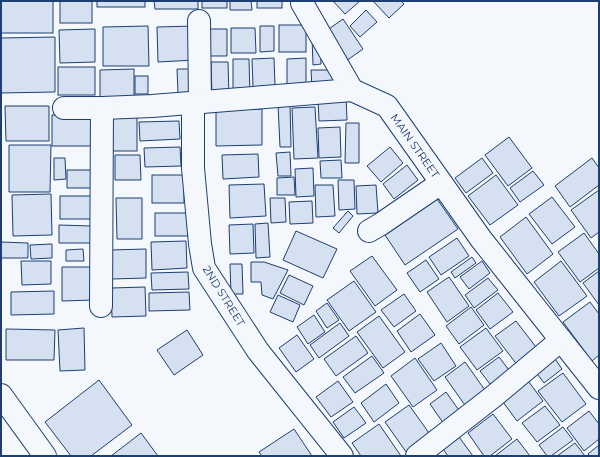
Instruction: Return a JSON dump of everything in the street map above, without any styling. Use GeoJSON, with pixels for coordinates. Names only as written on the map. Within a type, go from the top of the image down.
{"type":"FeatureCollection","features":[{"type":"Feature","properties":{"kind":"street"},"geometry":{"type":"LineString","coordinates":[[302,3],[352,90]]}},
{"type":"Feature","properties":{"kind":"street","name":"2ND STREET"},"geometry":{"type":"LineString","coordinates":[[199,21],[193,168],[200,244],[204,268],[258,351],[342,456]]}},
{"type":"Feature","properties":{"kind":"street","name":"MAIN STREET"},"geometry":{"type":"LineString","coordinates":[[64,108],[152,106],[352,90],[387,106],[480,239],[599,388]]}},
{"type":"Feature","properties":{"kind":"street"},"geometry":{"type":"LineString","coordinates":[[101,306],[102,108]]}},
{"type":"Feature","properties":{"kind":"street"},"geometry":{"type":"LineString","coordinates":[[369,231],[441,183]]}},
{"type":"Feature","properties":{"kind":"street"},"geometry":{"type":"LineString","coordinates":[[417,456],[494,396],[561,340]]}},
{"type":"Feature","properties":{"kind":"street"},"geometry":{"type":"LineString","coordinates":[[1,395],[45,456]]}},
{"type":"Feature","properties":{"kind":"building"},"geometry":{"type":"Polygon","coordinates":[[[1,1],[53,1],[53,33],[1,33],[1,1]]]}},
{"type":"Feature","properties":{"kind":"building"},"geometry":{"type":"Polygon","coordinates":[[[60,1],[92,1],[92,23],[60,23],[60,1]]]}},
{"type":"Feature","properties":{"kind":"building"},"geometry":{"type":"Polygon","coordinates":[[[97,1],[145,1],[145,7],[97,7],[97,1]]]}},
{"type":"Feature","properties":{"kind":"building"},"geometry":{"type":"Polygon","coordinates":[[[154,1],[198,1],[198,9],[155,9],[154,1]]]}},
{"type":"Feature","properties":{"kind":"building"},"geometry":{"type":"Polygon","coordinates":[[[202,1],[227,1],[227,8],[202,8],[202,1]]]}},
{"type":"Feature","properties":{"kind":"building"},"geometry":{"type":"Polygon","coordinates":[[[230,1],[251,1],[252,10],[230,10],[230,1]]]}},
{"type":"Feature","properties":{"kind":"building"},"geometry":{"type":"Polygon","coordinates":[[[257,1],[282,1],[282,8],[257,8],[257,1]]]}},
{"type":"Feature","properties":{"kind":"building"},"geometry":{"type":"Polygon","coordinates":[[[333,1],[360,1],[345,14],[333,1]]]}},
{"type":"Feature","properties":{"kind":"building"},"geometry":{"type":"Polygon","coordinates":[[[373,1],[401,1],[404,4],[389,18],[373,1]]]}},
{"type":"Feature","properties":{"kind":"building"},"geometry":{"type":"Polygon","coordinates":[[[366,10],[377,22],[360,37],[350,26],[366,10]]]}},
{"type":"Feature","properties":{"kind":"building"},"geometry":{"type":"Polygon","coordinates":[[[343,19],[363,49],[346,61],[326,31],[343,19]]]}},
{"type":"Feature","properties":{"kind":"building"},"geometry":{"type":"Polygon","coordinates":[[[279,25],[306,25],[306,52],[279,52],[279,25]]]}},
{"type":"Feature","properties":{"kind":"building"},"geometry":{"type":"Polygon","coordinates":[[[148,26],[149,66],[103,66],[103,27],[148,26]]]}},
{"type":"Feature","properties":{"kind":"building"},"geometry":{"type":"Polygon","coordinates":[[[194,26],[195,60],[158,62],[157,27],[194,26]]]}},
{"type":"Feature","properties":{"kind":"building"},"geometry":{"type":"Polygon","coordinates":[[[260,26],[274,26],[274,51],[260,52],[260,26]]]}},
{"type":"Feature","properties":{"kind":"building"},"geometry":{"type":"Polygon","coordinates":[[[231,28],[255,28],[256,53],[231,53],[231,28]]]}},
{"type":"Feature","properties":{"kind":"building"},"geometry":{"type":"Polygon","coordinates":[[[95,29],[95,62],[60,63],[59,30],[95,29]]]}},
{"type":"Feature","properties":{"kind":"building"},"geometry":{"type":"Polygon","coordinates":[[[202,29],[227,29],[227,56],[203,56],[202,29]]]}},
{"type":"Feature","properties":{"kind":"building"},"geometry":{"type":"Polygon","coordinates":[[[55,37],[55,92],[1,93],[1,38],[55,37]]]}},
{"type":"Feature","properties":{"kind":"building"},"geometry":{"type":"Polygon","coordinates":[[[312,37],[320,37],[321,64],[313,65],[312,37]]]}},
{"type":"Feature","properties":{"kind":"building"},"geometry":{"type":"Polygon","coordinates":[[[274,58],[275,86],[253,87],[252,59],[274,58]]]}},
{"type":"Feature","properties":{"kind":"building"},"geometry":{"type":"Polygon","coordinates":[[[306,58],[306,85],[287,85],[287,59],[306,58]]]}},
{"type":"Feature","properties":{"kind":"building"},"geometry":{"type":"Polygon","coordinates":[[[233,59],[249,59],[250,95],[233,95],[233,59]]]}},
{"type":"Feature","properties":{"kind":"building"},"geometry":{"type":"Polygon","coordinates":[[[211,62],[228,62],[229,96],[212,96],[211,62]]]}},
{"type":"Feature","properties":{"kind":"building"},"geometry":{"type":"Polygon","coordinates":[[[58,67],[95,67],[95,95],[58,95],[58,67]]]}},
{"type":"Feature","properties":{"kind":"building"},"geometry":{"type":"Polygon","coordinates":[[[134,69],[134,101],[100,101],[100,70],[134,69]]]}},
{"type":"Feature","properties":{"kind":"building"},"geometry":{"type":"Polygon","coordinates":[[[177,69],[197,69],[197,93],[178,93],[177,69]]]}},
{"type":"Feature","properties":{"kind":"building"},"geometry":{"type":"Polygon","coordinates":[[[311,70],[335,70],[335,87],[312,88],[311,70]]]}},
{"type":"Feature","properties":{"kind":"building"},"geometry":{"type":"Polygon","coordinates":[[[135,76],[148,76],[148,94],[135,94],[135,76]]]}},
{"type":"Feature","properties":{"kind":"building"},"geometry":{"type":"Polygon","coordinates":[[[346,97],[347,120],[319,121],[318,99],[346,97]]]}},
{"type":"Feature","properties":{"kind":"building"},"geometry":{"type":"Polygon","coordinates":[[[278,104],[290,104],[291,147],[280,147],[278,104]]]}},
{"type":"Feature","properties":{"kind":"building"},"geometry":{"type":"Polygon","coordinates":[[[5,106],[49,106],[49,141],[6,141],[5,106]]]}},
{"type":"Feature","properties":{"kind":"building"},"geometry":{"type":"Polygon","coordinates":[[[315,107],[318,158],[294,159],[292,108],[315,107]]]}},
{"type":"Feature","properties":{"kind":"building"},"geometry":{"type":"Polygon","coordinates":[[[262,109],[262,145],[216,146],[216,110],[262,109]]]}},
{"type":"Feature","properties":{"kind":"building"},"geometry":{"type":"Polygon","coordinates":[[[52,115],[96,115],[96,146],[52,146],[52,115]]]}},
{"type":"Feature","properties":{"kind":"building"},"geometry":{"type":"Polygon","coordinates":[[[112,115],[137,115],[137,151],[112,151],[112,115]]]}},
{"type":"Feature","properties":{"kind":"building"},"geometry":{"type":"Polygon","coordinates":[[[179,121],[180,139],[140,141],[139,122],[179,121]]]}},
{"type":"Feature","properties":{"kind":"building"},"geometry":{"type":"Polygon","coordinates":[[[346,123],[359,123],[359,163],[345,163],[346,123]]]}},
{"type":"Feature","properties":{"kind":"building"},"geometry":{"type":"Polygon","coordinates":[[[340,127],[341,157],[319,158],[318,128],[340,127]]]}},
{"type":"Feature","properties":{"kind":"building"},"geometry":{"type":"Polygon","coordinates":[[[509,137],[532,168],[508,186],[485,155],[509,137]]]}},
{"type":"Feature","properties":{"kind":"building"},"geometry":{"type":"Polygon","coordinates":[[[9,145],[51,145],[50,192],[9,192],[9,145]]]}},
{"type":"Feature","properties":{"kind":"building"},"geometry":{"type":"Polygon","coordinates":[[[180,147],[181,166],[145,167],[144,148],[180,147]]]}},
{"type":"Feature","properties":{"kind":"building"},"geometry":{"type":"Polygon","coordinates":[[[390,147],[403,163],[381,182],[367,166],[390,147]]]}},
{"type":"Feature","properties":{"kind":"building"},"geometry":{"type":"Polygon","coordinates":[[[290,152],[291,176],[278,176],[276,153],[290,152]]]}},
{"type":"Feature","properties":{"kind":"building"},"geometry":{"type":"Polygon","coordinates":[[[258,154],[259,177],[223,179],[222,155],[258,154]]]}},
{"type":"Feature","properties":{"kind":"building"},"geometry":{"type":"Polygon","coordinates":[[[115,155],[140,155],[141,180],[115,180],[115,155]]]}},
{"type":"Feature","properties":{"kind":"building"},"geometry":{"type":"Polygon","coordinates":[[[54,158],[65,158],[66,179],[54,180],[54,158]]]}},
{"type":"Feature","properties":{"kind":"building"},"geometry":{"type":"Polygon","coordinates":[[[482,158],[493,173],[466,193],[455,178],[482,158]]]}},
{"type":"Feature","properties":{"kind":"building"},"geometry":{"type":"Polygon","coordinates":[[[592,158],[599,168],[599,185],[570,207],[555,186],[592,158]]]}},
{"type":"Feature","properties":{"kind":"building"},"geometry":{"type":"Polygon","coordinates":[[[341,160],[342,178],[321,178],[320,161],[341,160]]]}},
{"type":"Feature","properties":{"kind":"building"},"geometry":{"type":"Polygon","coordinates":[[[407,165],[418,180],[394,199],[383,184],[407,165]]]}},
{"type":"Feature","properties":{"kind":"building"},"geometry":{"type":"Polygon","coordinates":[[[313,168],[314,196],[296,197],[295,169],[313,168]]]}},
{"type":"Feature","properties":{"kind":"building"},"geometry":{"type":"Polygon","coordinates":[[[67,170],[95,170],[96,188],[67,188],[67,170]]]}},
{"type":"Feature","properties":{"kind":"building"},"geometry":{"type":"Polygon","coordinates":[[[533,171],[544,185],[520,202],[510,188],[533,171]]]}},
{"type":"Feature","properties":{"kind":"building"},"geometry":{"type":"Polygon","coordinates":[[[152,175],[184,175],[184,203],[152,203],[152,175]]]}},
{"type":"Feature","properties":{"kind":"building"},"geometry":{"type":"Polygon","coordinates":[[[496,175],[518,205],[490,225],[468,196],[496,175]]]}},
{"type":"Feature","properties":{"kind":"building"},"geometry":{"type":"Polygon","coordinates":[[[294,177],[295,195],[277,195],[277,178],[294,177]]]}},
{"type":"Feature","properties":{"kind":"building"},"geometry":{"type":"Polygon","coordinates":[[[338,180],[354,180],[355,209],[339,210],[338,180]]]}},
{"type":"Feature","properties":{"kind":"building"},"geometry":{"type":"Polygon","coordinates":[[[264,184],[266,216],[230,218],[229,185],[264,184]]]}},
{"type":"Feature","properties":{"kind":"building"},"geometry":{"type":"Polygon","coordinates":[[[315,185],[333,185],[335,216],[316,217],[315,185]]]}},
{"type":"Feature","properties":{"kind":"building"},"geometry":{"type":"Polygon","coordinates":[[[376,185],[378,213],[357,214],[356,186],[376,185]]]}},
{"type":"Feature","properties":{"kind":"building"},"geometry":{"type":"Polygon","coordinates":[[[599,190],[599,232],[591,238],[571,210],[599,190]]]}},
{"type":"Feature","properties":{"kind":"building"},"geometry":{"type":"Polygon","coordinates":[[[51,194],[52,235],[13,236],[12,195],[51,194]]]}},
{"type":"Feature","properties":{"kind":"building"},"geometry":{"type":"Polygon","coordinates":[[[60,196],[92,196],[92,219],[60,219],[60,196]]]}},
{"type":"Feature","properties":{"kind":"building"},"geometry":{"type":"Polygon","coordinates":[[[552,197],[575,227],[552,244],[529,214],[552,197]]]}},
{"type":"Feature","properties":{"kind":"building"},"geometry":{"type":"Polygon","coordinates":[[[116,198],[142,198],[142,239],[117,239],[116,198]]]}},
{"type":"Feature","properties":{"kind":"building"},"geometry":{"type":"Polygon","coordinates":[[[270,198],[285,198],[286,222],[271,223],[270,198]]]}},
{"type":"Feature","properties":{"kind":"building"},"geometry":{"type":"Polygon","coordinates":[[[437,199],[458,229],[405,265],[385,235],[437,199]]]}},
{"type":"Feature","properties":{"kind":"building"},"geometry":{"type":"Polygon","coordinates":[[[312,201],[313,223],[290,224],[289,202],[312,201]]]}},
{"type":"Feature","properties":{"kind":"building"},"geometry":{"type":"Polygon","coordinates":[[[348,211],[353,216],[339,233],[333,228],[348,211]]]}},
{"type":"Feature","properties":{"kind":"building"},"geometry":{"type":"Polygon","coordinates":[[[155,213],[188,213],[188,236],[155,236],[155,213]]]}},
{"type":"Feature","properties":{"kind":"building"},"geometry":{"type":"Polygon","coordinates":[[[526,217],[553,254],[527,274],[500,237],[526,217]]]}},
{"type":"Feature","properties":{"kind":"building"},"geometry":{"type":"Polygon","coordinates":[[[268,223],[270,257],[256,258],[255,224],[268,223]]]}},
{"type":"Feature","properties":{"kind":"building"},"geometry":{"type":"Polygon","coordinates":[[[253,224],[254,253],[230,254],[229,225],[253,224]]]}},
{"type":"Feature","properties":{"kind":"building"},"geometry":{"type":"Polygon","coordinates":[[[59,225],[91,226],[92,243],[59,243],[59,225]]]}},
{"type":"Feature","properties":{"kind":"building"},"geometry":{"type":"Polygon","coordinates":[[[296,231],[337,249],[323,278],[283,260],[296,231]]]}},
{"type":"Feature","properties":{"kind":"building"},"geometry":{"type":"Polygon","coordinates":[[[584,233],[599,254],[599,268],[580,282],[558,252],[584,233]]]}},
{"type":"Feature","properties":{"kind":"building"},"geometry":{"type":"Polygon","coordinates":[[[457,238],[469,256],[441,275],[429,257],[457,238]]]}},
{"type":"Feature","properties":{"kind":"building"},"geometry":{"type":"Polygon","coordinates":[[[186,241],[187,268],[152,270],[151,242],[186,241]]]}},
{"type":"Feature","properties":{"kind":"building"},"geometry":{"type":"Polygon","coordinates":[[[1,242],[28,243],[28,258],[1,258],[1,242]]]}},
{"type":"Feature","properties":{"kind":"building"},"geometry":{"type":"Polygon","coordinates":[[[52,244],[52,258],[31,259],[30,245],[52,244]]]}},
{"type":"Feature","properties":{"kind":"building"},"geometry":{"type":"Polygon","coordinates":[[[83,249],[84,261],[66,261],[66,250],[83,249]]]}},
{"type":"Feature","properties":{"kind":"building"},"geometry":{"type":"Polygon","coordinates":[[[146,249],[146,278],[112,279],[110,250],[146,249]]]}},
{"type":"Feature","properties":{"kind":"building"},"geometry":{"type":"Polygon","coordinates":[[[372,256],[397,290],[375,306],[350,271],[372,256]]]}},
{"type":"Feature","properties":{"kind":"building"},"geometry":{"type":"Polygon","coordinates":[[[472,257],[476,263],[455,278],[451,272],[472,257]]]}},
{"type":"Feature","properties":{"kind":"building"},"geometry":{"type":"Polygon","coordinates":[[[426,260],[439,279],[420,292],[407,273],[426,260]]]}},
{"type":"Feature","properties":{"kind":"building"},"geometry":{"type":"Polygon","coordinates":[[[21,261],[51,261],[51,284],[22,285],[21,261]]]}},
{"type":"Feature","properties":{"kind":"building"},"geometry":{"type":"Polygon","coordinates":[[[482,261],[490,273],[469,289],[460,277],[482,261]]]}},
{"type":"Feature","properties":{"kind":"building"},"geometry":{"type":"Polygon","coordinates":[[[561,261],[587,296],[559,316],[534,282],[561,261]]]}},
{"type":"Feature","properties":{"kind":"building"},"geometry":{"type":"Polygon","coordinates":[[[251,262],[264,262],[288,270],[273,299],[262,295],[261,282],[251,282],[251,262]]]}},
{"type":"Feature","properties":{"kind":"building"},"geometry":{"type":"Polygon","coordinates":[[[230,264],[242,264],[243,294],[231,294],[230,264]]]}},
{"type":"Feature","properties":{"kind":"building"},"geometry":{"type":"Polygon","coordinates":[[[62,267],[93,267],[94,300],[62,301],[62,267]]]}},
{"type":"Feature","properties":{"kind":"building"},"geometry":{"type":"Polygon","coordinates":[[[599,271],[599,305],[583,283],[599,271]]]}},
{"type":"Feature","properties":{"kind":"building"},"geometry":{"type":"Polygon","coordinates":[[[188,272],[189,289],[152,290],[151,273],[188,272]]]}},
{"type":"Feature","properties":{"kind":"building"},"geometry":{"type":"Polygon","coordinates":[[[289,275],[313,286],[304,305],[280,293],[289,275]]]}},
{"type":"Feature","properties":{"kind":"building"},"geometry":{"type":"Polygon","coordinates":[[[449,277],[469,306],[447,322],[427,292],[449,277]]]}},
{"type":"Feature","properties":{"kind":"building"},"geometry":{"type":"Polygon","coordinates":[[[488,278],[498,290],[474,308],[465,295],[488,278]]]}},
{"type":"Feature","properties":{"kind":"building"},"geometry":{"type":"Polygon","coordinates":[[[354,281],[376,312],[349,331],[327,300],[354,281]]]}},
{"type":"Feature","properties":{"kind":"building"},"geometry":{"type":"Polygon","coordinates":[[[145,287],[146,316],[112,317],[111,288],[145,287]]]}},
{"type":"Feature","properties":{"kind":"building"},"geometry":{"type":"Polygon","coordinates":[[[54,291],[54,314],[11,315],[11,292],[54,291]]]}},
{"type":"Feature","properties":{"kind":"building"},"geometry":{"type":"Polygon","coordinates":[[[189,292],[190,310],[149,311],[149,293],[189,292]]]}},
{"type":"Feature","properties":{"kind":"building"},"geometry":{"type":"Polygon","coordinates":[[[498,293],[513,312],[490,329],[476,310],[498,293]]]}},
{"type":"Feature","properties":{"kind":"building"},"geometry":{"type":"Polygon","coordinates":[[[404,294],[416,311],[394,327],[381,310],[404,294]]]}},
{"type":"Feature","properties":{"kind":"building"},"geometry":{"type":"Polygon","coordinates":[[[278,295],[300,305],[293,322],[270,312],[278,295]]]}},
{"type":"Feature","properties":{"kind":"building"},"geometry":{"type":"Polygon","coordinates":[[[590,302],[599,314],[599,355],[592,361],[563,322],[590,302]]]}},
{"type":"Feature","properties":{"kind":"building"},"geometry":{"type":"Polygon","coordinates":[[[327,303],[339,320],[327,328],[316,311],[327,303]]]}},
{"type":"Feature","properties":{"kind":"building"},"geometry":{"type":"Polygon","coordinates":[[[471,307],[484,325],[459,344],[446,326],[471,307]]]}},
{"type":"Feature","properties":{"kind":"building"},"geometry":{"type":"Polygon","coordinates":[[[420,314],[435,335],[411,352],[397,331],[420,314]]]}},
{"type":"Feature","properties":{"kind":"building"},"geometry":{"type":"Polygon","coordinates":[[[314,315],[325,332],[308,344],[297,327],[314,315]]]}},
{"type":"Feature","properties":{"kind":"building"},"geometry":{"type":"Polygon","coordinates":[[[379,316],[405,352],[383,368],[357,332],[379,316]]]}},
{"type":"Feature","properties":{"kind":"building"},"geometry":{"type":"Polygon","coordinates":[[[516,321],[539,351],[518,366],[495,336],[516,321]]]}},
{"type":"Feature","properties":{"kind":"building"},"geometry":{"type":"Polygon","coordinates":[[[340,323],[349,336],[319,358],[310,345],[340,323]]]}},
{"type":"Feature","properties":{"kind":"building"},"geometry":{"type":"Polygon","coordinates":[[[84,328],[85,370],[60,371],[58,330],[84,328]]]}},
{"type":"Feature","properties":{"kind":"building"},"geometry":{"type":"Polygon","coordinates":[[[486,328],[503,351],[477,370],[460,347],[486,328]]]}},
{"type":"Feature","properties":{"kind":"building"},"geometry":{"type":"Polygon","coordinates":[[[6,329],[55,330],[54,360],[6,360],[6,329]]]}},
{"type":"Feature","properties":{"kind":"building"},"geometry":{"type":"Polygon","coordinates":[[[187,330],[203,355],[174,375],[157,350],[187,330]]]}},
{"type":"Feature","properties":{"kind":"building"},"geometry":{"type":"Polygon","coordinates":[[[297,335],[314,359],[296,372],[279,348],[297,335]]]}},
{"type":"Feature","properties":{"kind":"building"},"geometry":{"type":"Polygon","coordinates":[[[356,336],[368,353],[336,376],[324,359],[356,336]]]}},
{"type":"Feature","properties":{"kind":"building"},"geometry":{"type":"Polygon","coordinates":[[[441,343],[456,366],[434,381],[418,359],[441,343]]]}},
{"type":"Feature","properties":{"kind":"building"},"geometry":{"type":"Polygon","coordinates":[[[551,353],[562,369],[544,383],[532,367],[551,353]]]}},
{"type":"Feature","properties":{"kind":"building"},"geometry":{"type":"Polygon","coordinates":[[[372,356],[384,373],[355,393],[343,377],[372,356]]]}},
{"type":"Feature","properties":{"kind":"building"},"geometry":{"type":"Polygon","coordinates":[[[499,357],[512,374],[493,388],[480,371],[499,357]]]}},
{"type":"Feature","properties":{"kind":"building"},"geometry":{"type":"Polygon","coordinates":[[[415,358],[437,390],[413,407],[391,376],[415,358]]]}},
{"type":"Feature","properties":{"kind":"building"},"geometry":{"type":"Polygon","coordinates":[[[465,362],[487,393],[467,408],[445,377],[465,362]]]}},
{"type":"Feature","properties":{"kind":"building"},"geometry":{"type":"Polygon","coordinates":[[[563,373],[586,404],[562,422],[538,391],[563,373]]]}},
{"type":"Feature","properties":{"kind":"building"},"geometry":{"type":"Polygon","coordinates":[[[526,378],[543,401],[517,421],[500,398],[526,378]]]}},
{"type":"Feature","properties":{"kind":"building"},"geometry":{"type":"Polygon","coordinates":[[[99,380],[132,425],[91,456],[71,456],[45,422],[99,380]]]}},
{"type":"Feature","properties":{"kind":"building"},"geometry":{"type":"Polygon","coordinates":[[[338,381],[353,402],[331,417],[316,397],[338,381]]]}},
{"type":"Feature","properties":{"kind":"building"},"geometry":{"type":"Polygon","coordinates":[[[386,384],[399,403],[374,422],[361,403],[386,384]]]}},
{"type":"Feature","properties":{"kind":"building"},"geometry":{"type":"Polygon","coordinates":[[[446,392],[463,416],[446,427],[430,404],[446,392]]]}},
{"type":"Feature","properties":{"kind":"building"},"geometry":{"type":"Polygon","coordinates":[[[409,405],[434,440],[409,456],[385,422],[409,405]]]}},
{"type":"Feature","properties":{"kind":"building"},"geometry":{"type":"Polygon","coordinates":[[[545,406],[560,425],[537,442],[522,423],[545,406]]]}},
{"type":"Feature","properties":{"kind":"building"},"geometry":{"type":"Polygon","coordinates":[[[354,407],[366,423],[344,438],[333,422],[354,407]]]}},
{"type":"Feature","properties":{"kind":"building"},"geometry":{"type":"Polygon","coordinates":[[[589,411],[599,424],[599,439],[584,451],[567,428],[589,411]]]}},
{"type":"Feature","properties":{"kind":"building"},"geometry":{"type":"Polygon","coordinates":[[[493,414],[512,439],[490,456],[484,456],[468,433],[493,414]]]}},
{"type":"Feature","properties":{"kind":"building"},"geometry":{"type":"Polygon","coordinates":[[[379,424],[401,456],[361,456],[352,443],[379,424]]]}},
{"type":"Feature","properties":{"kind":"building"},"geometry":{"type":"Polygon","coordinates":[[[563,427],[573,440],[551,456],[547,456],[539,445],[563,427]]]}},
{"type":"Feature","properties":{"kind":"building"},"geometry":{"type":"Polygon","coordinates":[[[294,429],[312,456],[262,456],[259,452],[294,429]]]}},
{"type":"Feature","properties":{"kind":"building"},"geometry":{"type":"Polygon","coordinates":[[[141,433],[158,456],[111,456],[141,433]]]}},
{"type":"Feature","properties":{"kind":"building"},"geometry":{"type":"Polygon","coordinates":[[[459,437],[473,456],[448,456],[443,449],[459,437]]]}},
{"type":"Feature","properties":{"kind":"building"},"geometry":{"type":"Polygon","coordinates":[[[517,439],[530,456],[495,456],[517,439]]]}},
{"type":"Feature","properties":{"kind":"building"},"geometry":{"type":"Polygon","coordinates":[[[575,443],[585,456],[557,456],[575,443]]]}},
{"type":"Feature","properties":{"kind":"building"},"geometry":{"type":"Polygon","coordinates":[[[599,445],[599,456],[590,456],[588,454],[599,445]]]}}]}
